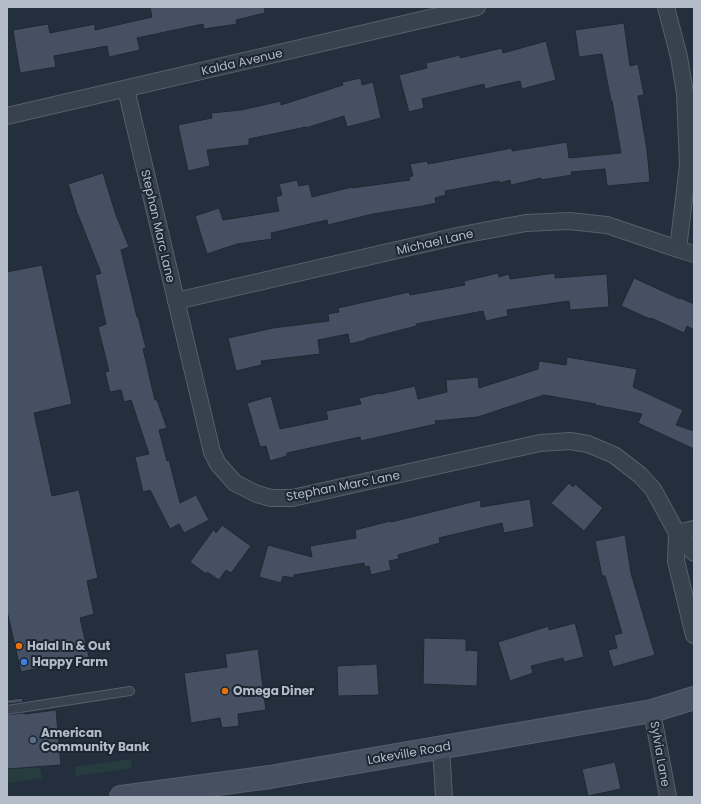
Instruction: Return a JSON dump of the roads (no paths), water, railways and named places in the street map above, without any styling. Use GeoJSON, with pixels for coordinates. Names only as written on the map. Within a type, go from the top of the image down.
{"type":"FeatureCollection","features":[{"type":"Feature","properties":{"kind":"main road","name":"Lakeville Road"},"geometry":{"type":"LineString","coordinates":[[121,797],[270,777],[652,711],[694,698]]}},
{"type":"Feature","properties":{"kind":"street","name":"Kalda Avenue"},"geometry":{"type":"LineString","coordinates":[[7,116],[477,7]]}},
{"type":"Feature","properties":{"kind":"street"},"geometry":{"type":"LineString","coordinates":[[666,7],[679,57],[685,93],[688,165],[678,249]]}},
{"type":"Feature","properties":{"kind":"street","name":"Stephan Marc Lane"},"geometry":{"type":"LineString","coordinates":[[126,89],[212,452],[218,464],[235,483],[257,494],[271,498],[292,498],[540,442],[570,442],[588,444],[614,455],[640,475],[653,489],[677,533],[694,553]]}},
{"type":"Feature","properties":{"kind":"street","name":"Michael Lane"},"geometry":{"type":"LineString","coordinates":[[176,301],[462,235],[526,223],[569,221],[607,225],[694,254]]}},
{"type":"Feature","properties":{"kind":"street"},"geometry":{"type":"LineString","coordinates":[[694,529],[677,533],[676,561],[694,635]]}},
{"type":"Feature","properties":{"kind":"street","name":"Sylvia Lane"},"geometry":{"type":"LineString","coordinates":[[652,711],[668,797]]}},
{"type":"Feature","properties":{"kind":"street"},"geometry":{"type":"LineString","coordinates":[[441,747],[444,797]]}},
{"type":"Feature","properties":{"kind":"lane"},"geometry":{"type":"LineString","coordinates":[[7,710],[130,691]]}},
{"type":"Feature","properties":{"kind":"place","name":"Halal In & Out"},"geometry":{"type":"Point","coordinates":[19,646]}},
{"type":"Feature","properties":{"kind":"place","name":"Happy Farm"},"geometry":{"type":"Point","coordinates":[24,662]}},
{"type":"Feature","properties":{"kind":"place","name":"Omega Diner"},"geometry":{"type":"Point","coordinates":[225,691]}},
{"type":"Feature","properties":{"kind":"place","name":"American Community Bank"},"geometry":{"type":"Point","coordinates":[33,740]}}]}
